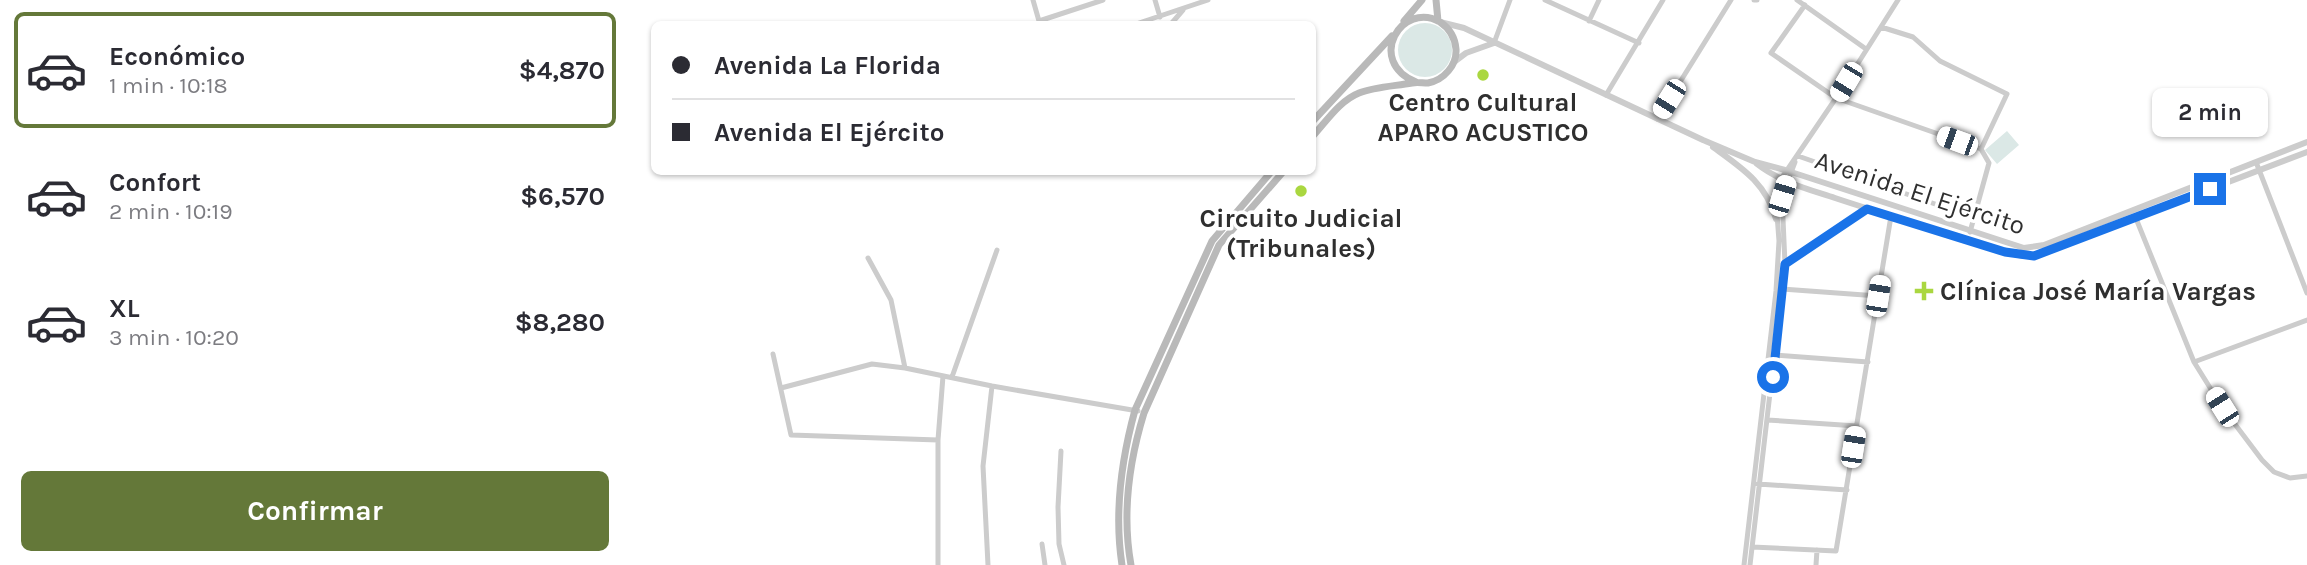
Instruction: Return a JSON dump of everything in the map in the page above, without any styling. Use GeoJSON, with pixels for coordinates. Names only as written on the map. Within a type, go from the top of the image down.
{"type":"FeatureCollection","features":[{"type":"Feature","properties":{"kind":"main road"},"geometry":{"type":"LineString","coordinates":[[1436,0],[1439,21]]}},
{"type":"Feature","properties":{"kind":"main road"},"geometry":{"type":"LineString","coordinates":[[1416,82],[1398,71],[1391,51],[1396,31],[1418,1]]}},
{"type":"Feature","properties":{"kind":"main road"},"geometry":{"type":"LineString","coordinates":[[1316,118],[1405,23],[1415,18],[1427,17],[1439,21],[1449,29],[1456,51],[1448,72],[1427,83],[1416,82],[1361,92],[1342,103],[1316,132]]}},
{"type":"Feature","properties":{"kind":"main road"},"geometry":{"type":"LineString","coordinates":[[1122,565],[1118,508],[1135,410],[1212,241],[1268,175]]}},
{"type":"Feature","properties":{"kind":"main road"},"geometry":{"type":"LineString","coordinates":[[1131,565],[1127,545],[1126,507],[1136,436],[1144,413],[1219,245],[1280,175]]}},
{"type":"Feature","properties":{"kind":"street"},"geometry":{"type":"LineString","coordinates":[[1032,0],[1039,21],[1102,0]]}},
{"type":"Feature","properties":{"kind":"street"},"geometry":{"type":"LineString","coordinates":[[1155,0],[1160,17]]}},
{"type":"Feature","properties":{"kind":"street"},"geometry":{"type":"LineString","coordinates":[[1146,21],[1208,0]]}},
{"type":"Feature","properties":{"kind":"street"},"geometry":{"type":"LineString","coordinates":[[1454,62],[1466,53],[1494,43],[1510,0]]}},
{"type":"Feature","properties":{"kind":"street"},"geometry":{"type":"LineString","coordinates":[[1545,0],[1639,43]]}},
{"type":"Feature","properties":{"kind":"street"},"geometry":{"type":"LineString","coordinates":[[1589,21],[1599,0]]}},
{"type":"Feature","properties":{"kind":"street"},"geometry":{"type":"LineString","coordinates":[[1606,95],[1663,0]]}},
{"type":"Feature","properties":{"kind":"street"},"geometry":{"type":"LineString","coordinates":[[1657,119],[1731,0]]}},
{"type":"Feature","properties":{"kind":"street"},"geometry":{"type":"LineString","coordinates":[[1797,0],[1866,49]]}},
{"type":"Feature","properties":{"kind":"street"},"geometry":{"type":"LineString","coordinates":[[1744,565],[1776,291],[1779,241],[1776,201],[1788,171],[1898,0]]}},
{"type":"Feature","properties":{"kind":"street"},"geometry":{"type":"LineString","coordinates":[[1805,5],[1772,53],[1836,98],[1981,149],[1989,163],[1970,232]]}},
{"type":"Feature","properties":{"kind":"street"},"geometry":{"type":"LineString","coordinates":[[1174,21],[1185,8]]}},
{"type":"Feature","properties":{"kind":"street","name":"Avenida El Ejército"},"geometry":{"type":"LineString","coordinates":[[1439,21],[1464,28],[1755,162],[2013,246],[2034,248],[2307,142]]}},
{"type":"Feature","properties":{"kind":"street"},"geometry":{"type":"LineString","coordinates":[[1881,27],[1913,37],[1940,61],[2007,94],[1981,149]]}},
{"type":"Feature","properties":{"kind":"street"},"geometry":{"type":"LineString","coordinates":[[1703,140],[1754,179],[1770,199],[1776,219]]}},
{"type":"Feature","properties":{"kind":"street","name":"Avenida El Ejército"},"geometry":{"type":"LineString","coordinates":[[1755,162],[1784,180],[1867,209],[2023,256],[2044,253],[2307,152]]}},
{"type":"Feature","properties":{"kind":"street"},"geometry":{"type":"LineString","coordinates":[[1798,156],[1975,218]]}},
{"type":"Feature","properties":{"kind":"street"},"geometry":{"type":"LineString","coordinates":[[2256,162],[2307,293]]}},
{"type":"Feature","properties":{"kind":"street"},"geometry":{"type":"LineString","coordinates":[[1750,565],[1785,264],[1782,205],[1784,180]]}},
{"type":"Feature","properties":{"kind":"street"},"geometry":{"type":"LineString","coordinates":[[1785,264],[1867,209]]}},
{"type":"Feature","properties":{"kind":"street"},"geometry":{"type":"LineString","coordinates":[[2132,210],[2194,362],[2222,407],[2262,460],[2274,471],[2290,478],[2307,476]]}},
{"type":"Feature","properties":{"kind":"street"},"geometry":{"type":"LineString","coordinates":[[1752,547],[1836,551],[1891,216]]}},
{"type":"Feature","properties":{"kind":"street"},"geometry":{"type":"LineString","coordinates":[[952,377],[997,250]]}},
{"type":"Feature","properties":{"kind":"street"},"geometry":{"type":"LineString","coordinates":[[868,258],[891,300],[905,368]]}},
{"type":"Feature","properties":{"kind":"street"},"geometry":{"type":"LineString","coordinates":[[1782,289],[1878,296]]}},
{"type":"Feature","properties":{"kind":"street"},"geometry":{"type":"LineString","coordinates":[[2194,362],[2307,320]]}},
{"type":"Feature","properties":{"kind":"street"},"geometry":{"type":"LineString","coordinates":[[773,354],[791,435],[938,440]]}},
{"type":"Feature","properties":{"kind":"street"},"geometry":{"type":"LineString","coordinates":[[1775,355],[1868,362]]}},
{"type":"Feature","properties":{"kind":"street"},"geometry":{"type":"LineString","coordinates":[[781,387],[872,365],[905,368],[1144,413]]}},
{"type":"Feature","properties":{"kind":"street"},"geometry":{"type":"LineString","coordinates":[[938,565],[938,440],[943,376]]}},
{"type":"Feature","properties":{"kind":"street"},"geometry":{"type":"LineString","coordinates":[[988,565],[983,466],[992,386]]}},
{"type":"Feature","properties":{"kind":"street"},"geometry":{"type":"LineString","coordinates":[[1767,420],[1857,426]]}},
{"type":"Feature","properties":{"kind":"street"},"geometry":{"type":"LineString","coordinates":[[1061,452],[1058,507],[1059,544],[1064,565]]}},
{"type":"Feature","properties":{"kind":"street"},"geometry":{"type":"LineString","coordinates":[[1759,484],[1847,490]]}},
{"type":"Feature","properties":{"kind":"street"},"geometry":{"type":"LineString","coordinates":[[1042,544],[1045,565]]}},
{"type":"Feature","properties":{"kind":"street"},"geometry":{"type":"LineString","coordinates":[[1816,565],[1817,550]]}},
{"type":"Feature","properties":{"kind":"shaded area"},"geometry":{"type":"Polygon","coordinates":[[[1425,23],[1444,31],[1452,50],[1444,69],[1425,77],[1406,69],[1398,50],[1406,31],[1425,23]]]}},
{"type":"Feature","properties":{"kind":"shaded area"},"geometry":{"type":"Polygon","coordinates":[[[2007,131],[2019,145],[1997,164],[1985,150],[2007,131]]]}},
{"type":"Feature","properties":{"kind":"place","name":"Centro Cultural APARO ACUSTICO"},"geometry":{"type":"Point","coordinates":[1483,75]}},
{"type":"Feature","properties":{"kind":"place","name":"Circuito Judicial (Tribunales)"},"geometry":{"type":"Point","coordinates":[1301,191]}},
{"type":"Feature","properties":{"kind":"place","name":"Clínica José María Vargas"},"geometry":{"type":"Point","coordinates":[1924,291]}},
{"type":"Feature","properties":{"kind":"route"},"geometry":{"type":"LineString","coordinates":[[1773,377],[1785,264],[1867,209],[2005,252],[2034,256],[2210,189]]}}]}
